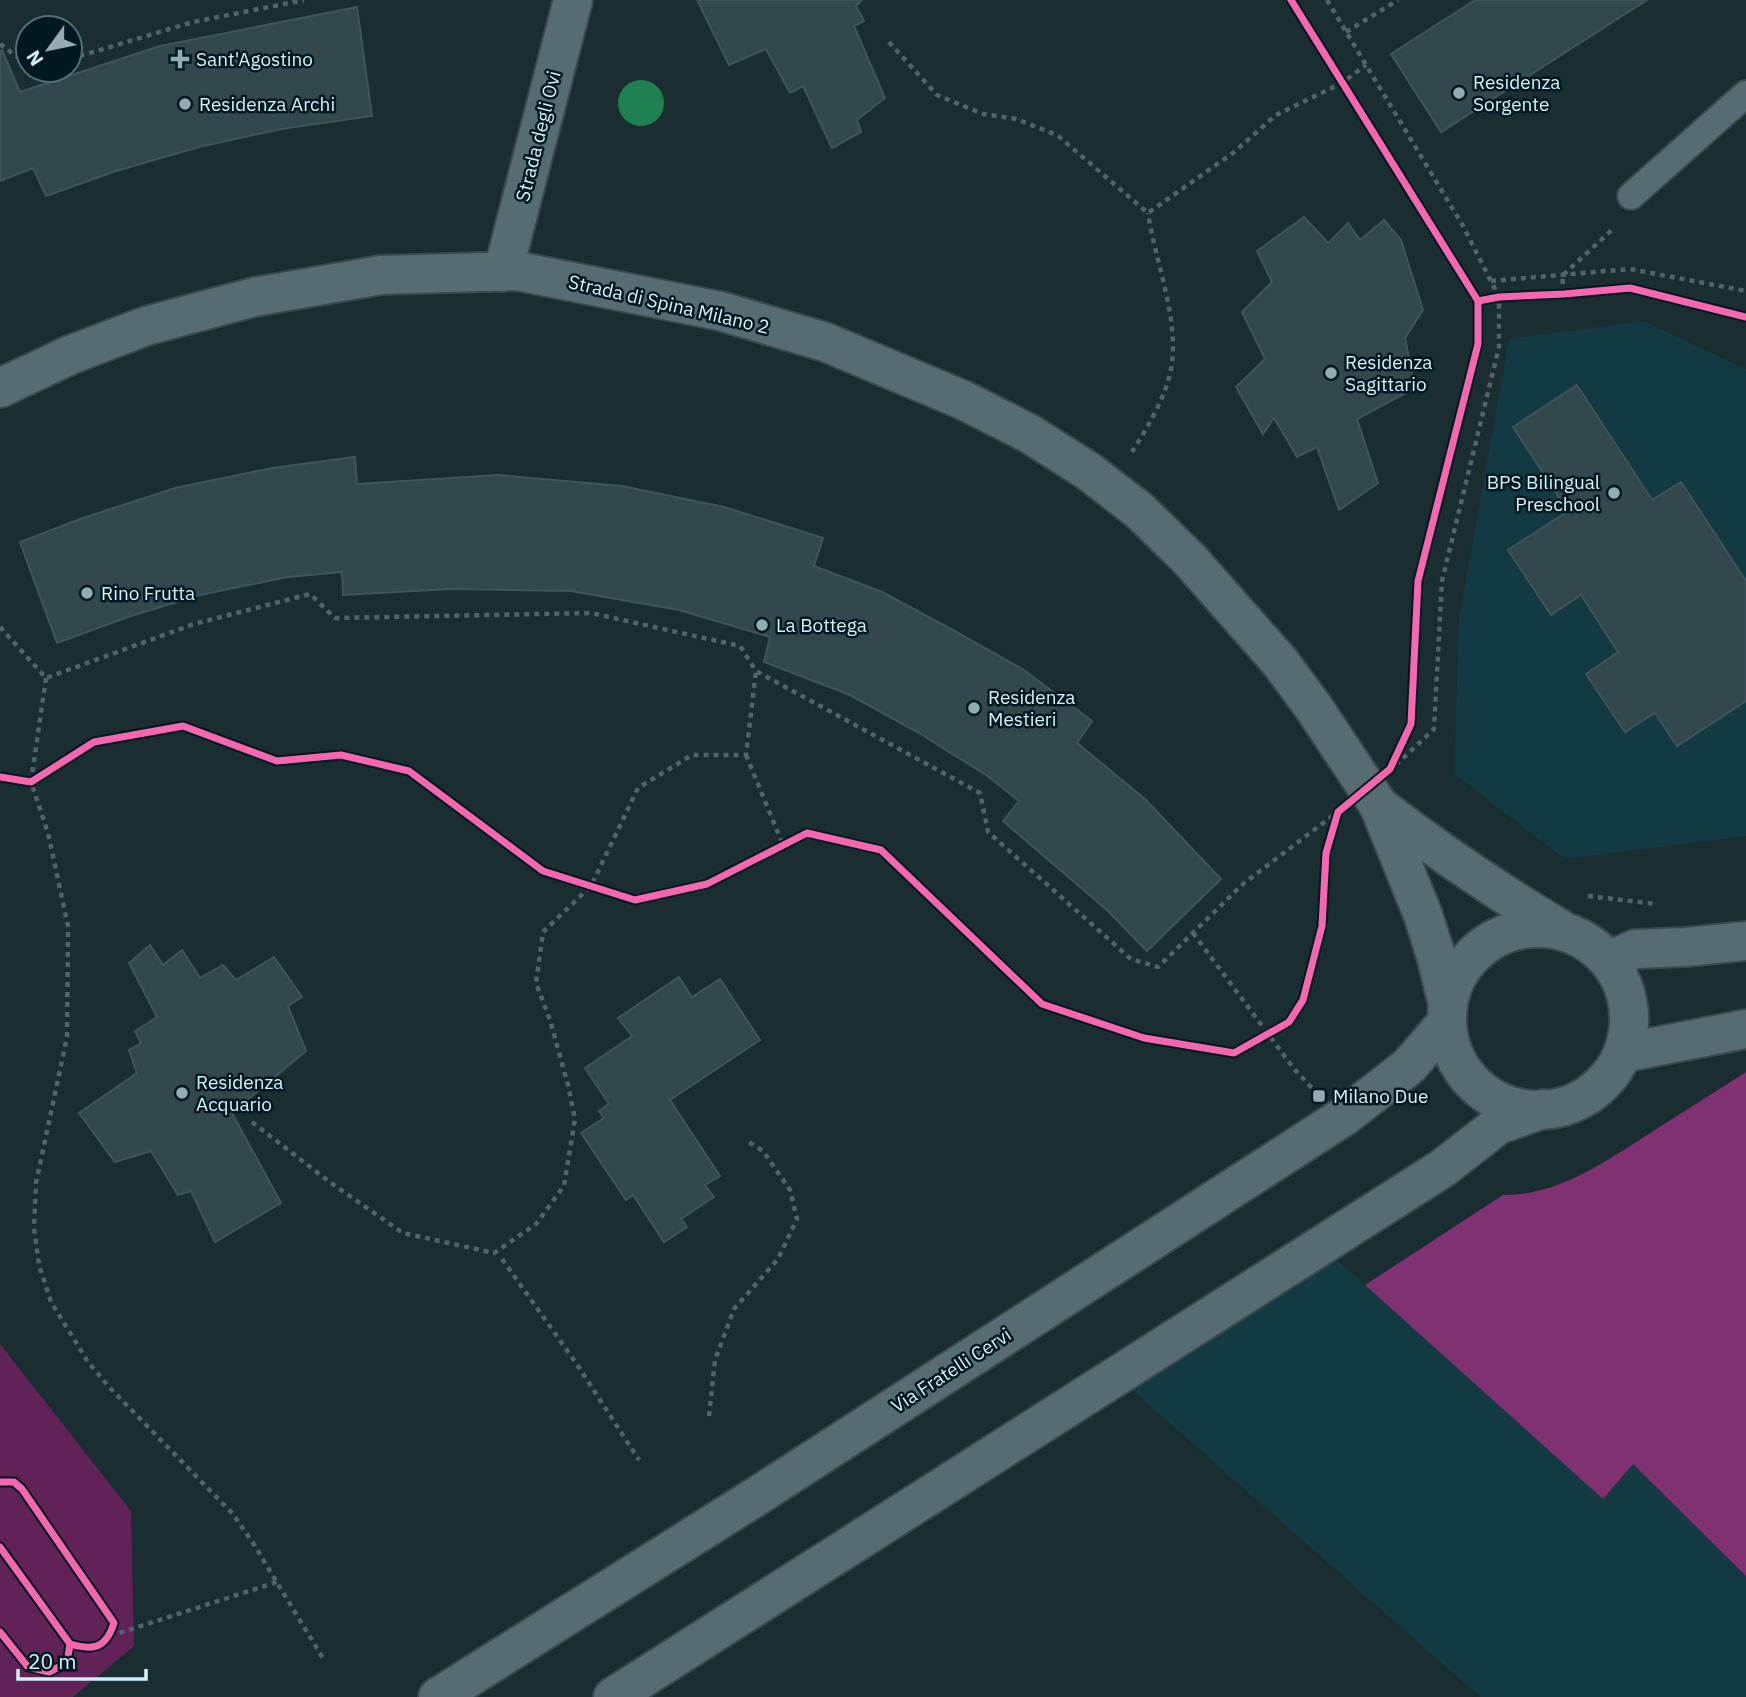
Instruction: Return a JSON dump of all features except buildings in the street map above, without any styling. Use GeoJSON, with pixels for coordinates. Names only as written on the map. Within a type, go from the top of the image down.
{"type":"FeatureCollection","features":[{"type":"Feature","properties":{"kind":"street","name":"Strada degli Ovi"},"geometry":{"type":"LineString","coordinates":[[503,271],[573,0]]}},
{"type":"Feature","properties":{"kind":"street","name":"Strada di Spina Milano 2"},"geometry":{"type":"LineString","coordinates":[[0,388],[70,355],[146,326],[254,297],[381,275],[517,271],[720,311],[825,342],[963,400],[1030,434],[1088,471],[1140,511],[1191,561],[1280,662],[1379,806],[1423,915],[1436,956],[1447,1013]]}},
{"type":"Feature","properties":{"kind":"street","name":"Strada di Spina Milano 2"},"geometry":{"type":"LineString","coordinates":[[1379,806],[1460,866],[1562,930]]}},
{"type":"Feature","properties":{"kind":"street"},"geometry":{"type":"LineString","coordinates":[[612,1697],[1443,1168],[1498,1125],[1543,1109],[1571,1104],[1601,1085],[1623,1053],[1629,1034],[1630,1015],[1620,978],[1609,961],[1580,937],[1562,930],[1524,928],[1488,942],[1461,969],[1447,1013],[1452,1050],[1466,1076],[1488,1095],[1514,1107],[1543,1109]]}},
{"type":"Feature","properties":{"kind":"street"},"geometry":{"type":"LineString","coordinates":[[1609,961],[1635,949],[1746,941]]}},
{"type":"Feature","properties":{"kind":"street","name":"Via Fratelli Cervi"},"geometry":{"type":"LineString","coordinates":[[438,1697],[768,1488],[1346,1115],[1409,1066],[1447,1013]]}},
{"type":"Feature","properties":{"kind":"street"},"geometry":{"type":"LineString","coordinates":[[1623,1053],[1746,1029]]}},
{"type":"Feature","properties":{"kind":"lane"},"geometry":{"type":"LineString","coordinates":[[1631,196],[1746,94]]}},
{"type":"Feature","properties":{"kind":"path"},"geometry":{"type":"LineString","coordinates":[[84,55],[193,22],[304,0]]}},
{"type":"Feature","properties":{"kind":"path"},"geometry":{"type":"LineString","coordinates":[[1327,0],[1463,226],[1499,297],[1499,347],[1442,582],[1434,729],[1391,769]]}},
{"type":"Feature","properties":{"kind":"path"},"geometry":{"type":"LineString","coordinates":[[1346,32],[1398,0]]}},
{"type":"Feature","properties":{"kind":"path"},"geometry":{"type":"LineString","coordinates":[[889,42],[937,95],[983,114],[1016,119],[1057,135],[1148,213],[1153,247],[1164,280],[1173,341],[1171,370],[1151,422],[1135,449]]}},
{"type":"Feature","properties":{"kind":"path"},"geometry":{"type":"LineString","coordinates":[[1148,213],[1233,153],[1276,115],[1342,83],[1366,65]]}},
{"type":"Feature","properties":{"kind":"path"},"geometry":{"type":"LineString","coordinates":[[1334,71],[1349,94]]}},
{"type":"Feature","properties":{"kind":"path"},"geometry":{"type":"LineString","coordinates":[[1562,276],[1613,230],[1631,196]]}},
{"type":"Feature","properties":{"kind":"path"},"geometry":{"type":"LineString","coordinates":[[1491,281],[1630,269],[1746,291]]}},
{"type":"Feature","properties":{"kind":"path"},"geometry":{"type":"LineString","coordinates":[[1562,276],[1564,294]]}},
{"type":"Feature","properties":{"kind":"path"},"geometry":{"type":"LineString","coordinates":[[1551,295],[1577,293]]}},
{"type":"Feature","properties":{"kind":"path"},"geometry":{"type":"LineString","coordinates":[[1488,299],[1512,296]]}},
{"type":"Feature","properties":{"kind":"path"},"geometry":{"type":"LineString","coordinates":[[46,678],[194,624],[310,594],[335,618],[591,613],[740,646],[756,671],[980,793],[988,832],[1131,959],[1158,967],[1243,884],[1338,812]]}},
{"type":"Feature","properties":{"kind":"path"},"geometry":{"type":"LineString","coordinates":[[0,627],[46,678]]}},
{"type":"Feature","properties":{"kind":"path"},"geometry":{"type":"LineString","coordinates":[[756,671],[746,755],[783,845]]}},
{"type":"Feature","properties":{"kind":"path"},"geometry":{"type":"LineString","coordinates":[[46,678],[31,782],[48,833],[68,926],[67,1037],[36,1183],[34,1228],[39,1265],[51,1302],[88,1363],[233,1514],[324,1660]]}},
{"type":"Feature","properties":{"kind":"path"},"geometry":{"type":"LineString","coordinates":[[1391,769],[1401,747]]}},
{"type":"Feature","properties":{"kind":"path"},"geometry":{"type":"LineString","coordinates":[[252,1122],[331,1184],[403,1233],[494,1253],[536,1224],[564,1185],[575,1119],[550,1020],[536,983],[542,932],[591,886],[638,788],[692,755],[746,755]]}},
{"type":"Feature","properties":{"kind":"path"},"geometry":{"type":"LineString","coordinates":[[21,780],[31,782],[42,775]]}},
{"type":"Feature","properties":{"kind":"path"},"geometry":{"type":"LineString","coordinates":[[1338,812],[1339,822]]}},
{"type":"Feature","properties":{"kind":"path"},"geometry":{"type":"LineString","coordinates":[[772,850],[795,839]]}},
{"type":"Feature","properties":{"kind":"path"},"geometry":{"type":"LineString","coordinates":[[579,882],[602,889]]}},
{"type":"Feature","properties":{"kind":"path"},"geometry":{"type":"LineString","coordinates":[[1576,891],[1588,896],[1660,904]]}},
{"type":"Feature","properties":{"kind":"path"},"geometry":{"type":"LineString","coordinates":[[1193,933],[1295,1070],[1319,1096]]}},
{"type":"Feature","properties":{"kind":"path"},"geometry":{"type":"LineString","coordinates":[[1257,1040],[1279,1028]]}},
{"type":"Feature","properties":{"kind":"path"},"geometry":{"type":"LineString","coordinates":[[709,1416],[715,1360],[734,1309],[778,1259],[797,1219],[790,1190],[763,1151],[747,1141]]}},
{"type":"Feature","properties":{"kind":"path"},"geometry":{"type":"LineString","coordinates":[[502,1259],[576,1363],[639,1460]]}},
{"type":"Feature","properties":{"kind":"path"},"geometry":{"type":"LineString","coordinates":[[100,1644],[110,1636],[277,1582]]}},
{"type":"Feature","properties":{"kind":"path"},"geometry":{"type":"LineString","coordinates":[[110,1636],[114,1623]]}},
{"type":"Feature","properties":{"kind":"shaded area"},"geometry":{"type":"Polygon","coordinates":[[[641,80],[657,87],[664,103],[657,119],[641,126],[625,119],[618,103],[625,87],[641,80]]]}},
{"type":"Feature","properties":{"kind":"shaded area","name":"BPS Bilingual Preschool"},"geometry":{"type":"Polygon","coordinates":[[[1643,321],[1746,369],[1746,836],[1565,859],[1454,774],[1459,618],[1509,339],[1643,321]]]}},
{"type":"Feature","properties":{"kind":"shaded area"},"geometry":{"type":"Polygon","coordinates":[[[1746,1072],[1746,1576],[1633,1464],[1603,1499],[1365,1285],[1503,1195],[1544,1189],[1583,1174],[1746,1072]]]}},
{"type":"Feature","properties":{"kind":"shaded area"},"geometry":{"type":"Polygon","coordinates":[[[1337,1260],[1603,1498],[1633,1463],[1746,1576],[1746,1697],[1480,1697],[1132,1390],[1337,1260]]]}},
{"type":"Feature","properties":{"kind":"shaded area"},"geometry":{"type":"Polygon","coordinates":[[[0,1344],[131,1511],[134,1646],[73,1697],[0,1697],[0,1344]]]}},
{"type":"Feature","properties":{"kind":"cycle path"},"geometry":{"type":"LineString","coordinates":[[0,777],[31,782],[94,742],[183,726],[277,761],[341,755],[409,771],[543,871],[635,900],[707,884],[807,833],[881,850],[1042,1004],[1144,1038],[1234,1053],[1289,1022],[1303,1000],[1322,926],[1326,853],[1338,812],[1390,769],[1411,724],[1418,581],[1478,344],[1478,301],[1291,0]]}},
{"type":"Feature","properties":{"kind":"cycle path"},"geometry":{"type":"LineString","coordinates":[[1478,301],[1499,297],[1630,288],[1746,317]]}},
{"type":"Feature","properties":{"kind":"cycle path"},"geometry":{"type":"LineString","coordinates":[[0,1482],[14,1482],[22,1489],[114,1623],[107,1638],[98,1646],[70,1644]]}},
{"type":"Feature","properties":{"kind":"cycle path"},"geometry":{"type":"LineString","coordinates":[[0,1547],[70,1644],[67,1663],[49,1672],[28,1667],[0,1632]]}},
{"type":"Feature","properties":{"kind":"place","name":"Sant'Agostino"},"geometry":{"type":"Point","coordinates":[180,59]}},
{"type":"Feature","properties":{"kind":"place","name":"Residenza Sorgente"},"geometry":{"type":"Point","coordinates":[1459,93]}},
{"type":"Feature","properties":{"kind":"place","name":"Residenza Archi"},"geometry":{"type":"Point","coordinates":[185,104]}},
{"type":"Feature","properties":{"kind":"place","name":"Residenza Sagittario"},"geometry":{"type":"Point","coordinates":[1331,373]}},
{"type":"Feature","properties":{"kind":"place","name":"BPS Bilingual Preschool"},"geometry":{"type":"Point","coordinates":[1614,493]}},
{"type":"Feature","properties":{"kind":"place","name":"Rino Frutta"},"geometry":{"type":"Point","coordinates":[87,593]}},
{"type":"Feature","properties":{"kind":"place","name":"La Bottega"},"geometry":{"type":"Point","coordinates":[762,625]}},
{"type":"Feature","properties":{"kind":"place","name":"Residenza Mestieri"},"geometry":{"type":"Point","coordinates":[974,708]}},
{"type":"Feature","properties":{"kind":"place","name":"Residenza Acquario"},"geometry":{"type":"Point","coordinates":[182,1093]}},
{"type":"Feature","properties":{"kind":"place","name":"Milano Due"},"geometry":{"type":"Point","coordinates":[1319,1096]}}]}
